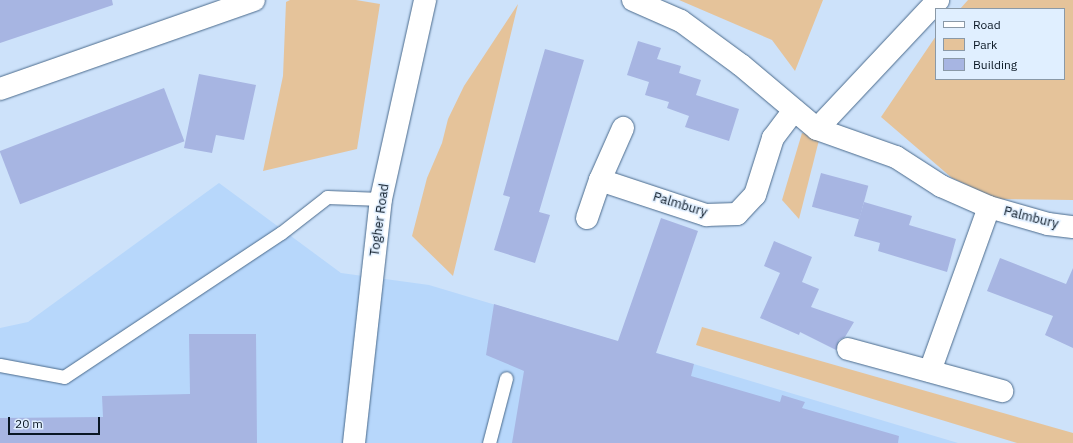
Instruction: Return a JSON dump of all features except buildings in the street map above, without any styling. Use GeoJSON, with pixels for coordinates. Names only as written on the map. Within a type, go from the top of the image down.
{"type":"FeatureCollection","features":[{"type":"Feature","properties":{"kind":"street"},"geometry":{"type":"LineString","coordinates":[[0,89],[254,0]]}},
{"type":"Feature","properties":{"kind":"street","name":"Togher Road"},"geometry":{"type":"LineString","coordinates":[[354,443],[381,199],[425,0]]}},
{"type":"Feature","properties":{"kind":"street","name":"Palmbury"},"geometry":{"type":"LineString","coordinates":[[633,0],[680,21],[741,65],[817,130],[896,157],[941,186],[989,207],[1048,224],[1073,227]]}},
{"type":"Feature","properties":{"kind":"street"},"geometry":{"type":"LineString","coordinates":[[817,130],[938,0]]}},
{"type":"Feature","properties":{"kind":"street","name":"Palmbury"},"geometry":{"type":"LineString","coordinates":[[600,180],[706,215],[737,214],[755,196],[773,138],[794,110]]}},
{"type":"Feature","properties":{"kind":"street"},"geometry":{"type":"LineString","coordinates":[[587,218],[600,180],[623,128]]}},
{"type":"Feature","properties":{"kind":"street","name":"Palmbury"},"geometry":{"type":"LineString","coordinates":[[930,370],[989,207]]}},
{"type":"Feature","properties":{"kind":"street"},"geometry":{"type":"LineString","coordinates":[[848,349],[930,370],[1002,391]]}},
{"type":"Feature","properties":{"kind":"lane"},"geometry":{"type":"LineString","coordinates":[[0,365],[64,377],[281,232],[327,197],[381,199]]}},
{"type":"Feature","properties":{"kind":"lane"},"geometry":{"type":"LineString","coordinates":[[488,443],[506,378]]}},
{"type":"Feature","properties":{"kind":"shaded area"},"geometry":{"type":"Polygon","coordinates":[[[219,183],[341,273],[429,285],[958,443],[0,443],[0,328],[28,322],[219,183]]]}},
{"type":"Feature","properties":{"kind":"green space"},"geometry":{"type":"Polygon","coordinates":[[[290,0],[356,0],[380,4],[357,149],[263,171],[283,76],[286,2],[290,0]]]}},
{"type":"Feature","properties":{"kind":"green space"},"geometry":{"type":"Polygon","coordinates":[[[679,0],[823,0],[795,71],[772,40],[679,0]]]}},
{"type":"Feature","properties":{"kind":"green space"},"geometry":{"type":"Polygon","coordinates":[[[968,0],[1073,0],[1073,200],[997,199],[952,178],[881,117],[935,37],[935,80],[1065,80],[1065,8],[961,8],[968,0]]]}},
{"type":"Feature","properties":{"kind":"green space"},"geometry":{"type":"Polygon","coordinates":[[[518,4],[453,276],[412,236],[427,178],[442,143],[448,119],[464,86],[518,4]]]}},
{"type":"Feature","properties":{"kind":"green space"},"geometry":{"type":"Polygon","coordinates":[[[802,133],[820,136],[799,219],[782,200],[802,133]]]}},
{"type":"Feature","properties":{"kind":"green space"},"geometry":{"type":"Polygon","coordinates":[[[702,327],[1073,433],[1073,443],[1017,443],[696,345],[702,327]]]}}]}
